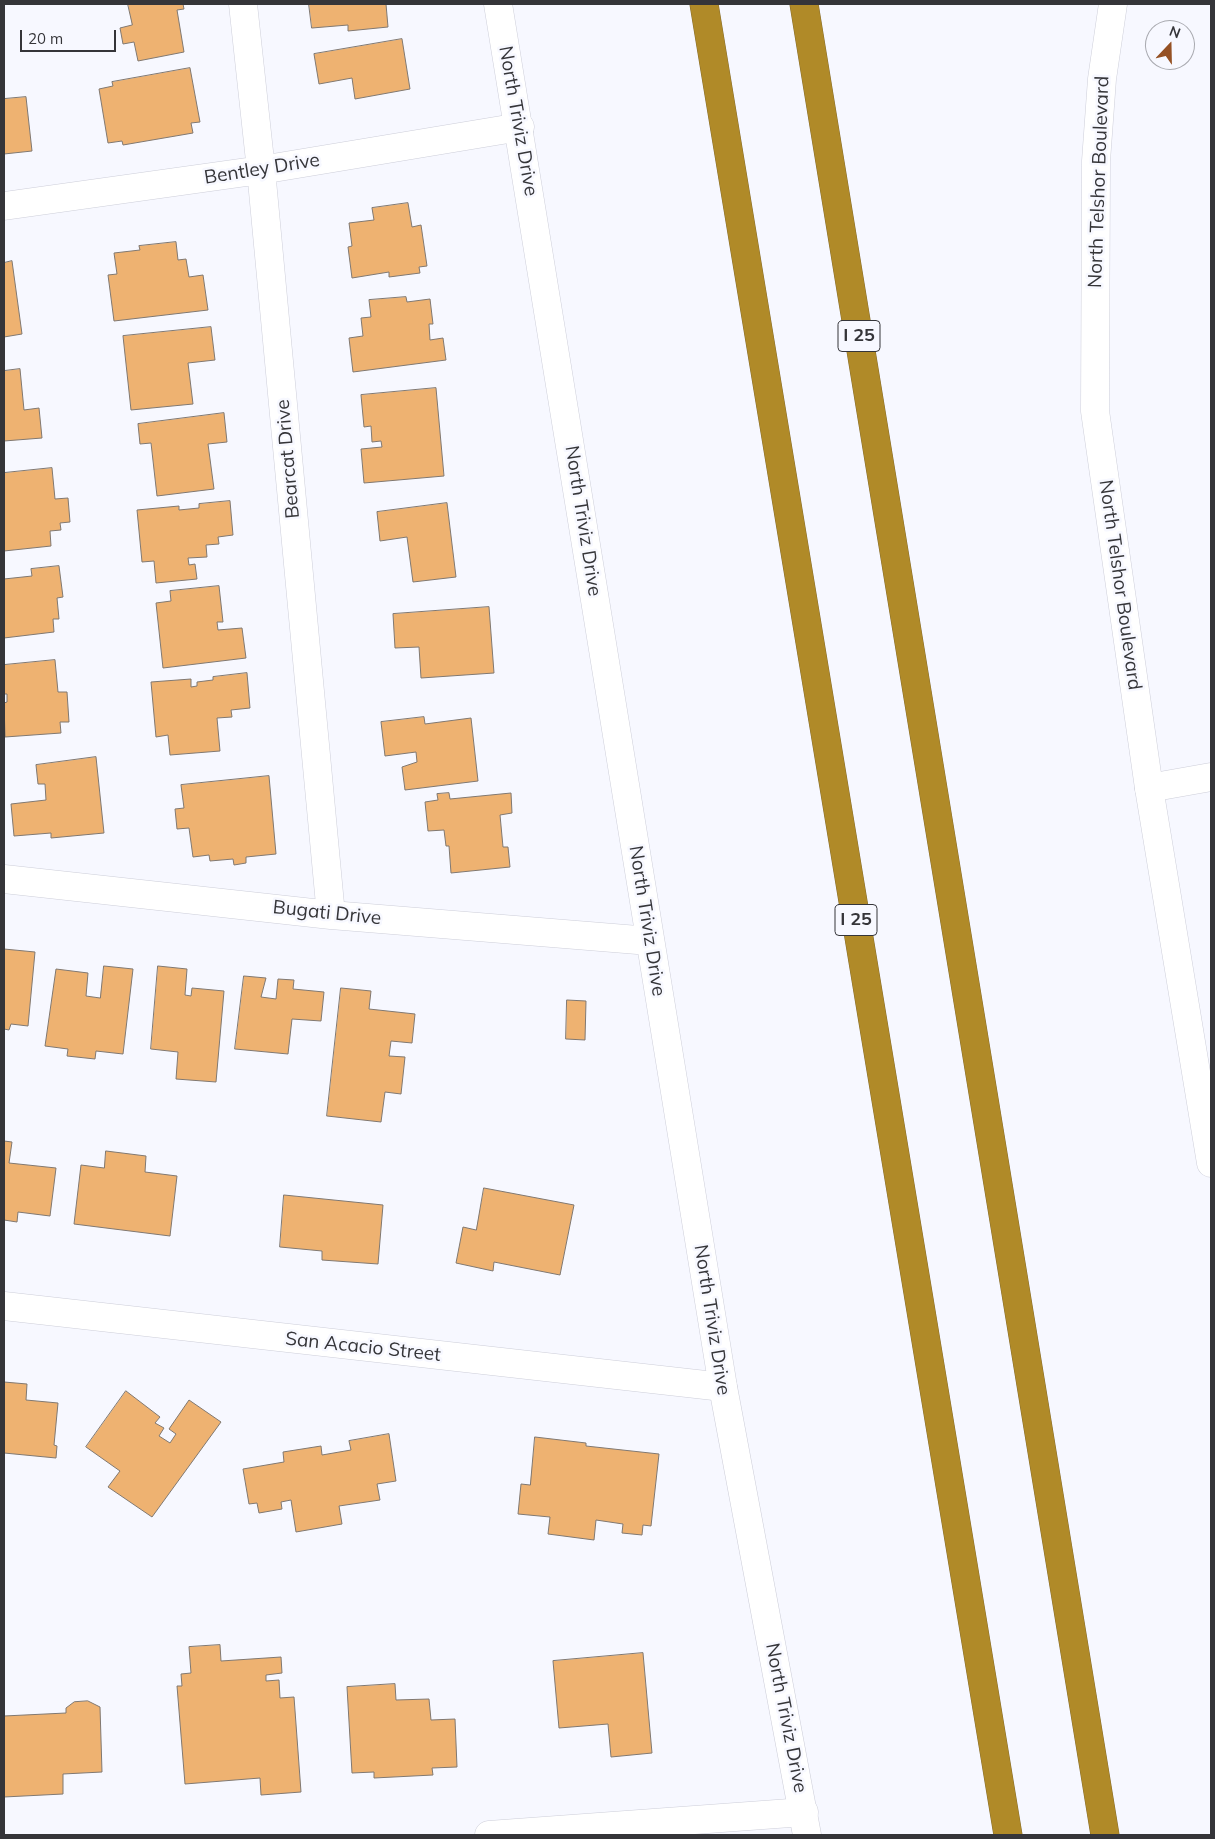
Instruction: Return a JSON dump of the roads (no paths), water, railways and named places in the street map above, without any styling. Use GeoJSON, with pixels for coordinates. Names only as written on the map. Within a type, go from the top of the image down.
{"type":"FeatureCollection","features":[{"type":"Feature","properties":{"kind":"highway","name":"I 25"},"geometry":{"type":"LineString","coordinates":[[704,4],[1008,1835]]}},
{"type":"Feature","properties":{"kind":"highway","name":"I 25"},"geometry":{"type":"LineString","coordinates":[[804,4],[1105,1835]]}},
{"type":"Feature","properties":{"kind":"street","name":"Bearcat Drive"},"geometry":{"type":"LineString","coordinates":[[243,4],[261,170],[330,914]]}},
{"type":"Feature","properties":{"kind":"street","name":"North Triviz Drive"},"geometry":{"type":"LineString","coordinates":[[498,4],[520,127],[723,1387],[806,1823]]}},
{"type":"Feature","properties":{"kind":"street","name":"North Telshor Boulevard"},"geometry":{"type":"LineString","coordinates":[[1113,4],[1102,79],[1096,161],[1095,411],[1149,788],[1211,1163]]}},
{"type":"Feature","properties":{"kind":"street","name":"Bentley Drive"},"geometry":{"type":"LineString","coordinates":[[4,206],[261,170],[520,127]]}},
{"type":"Feature","properties":{"kind":"street"},"geometry":{"type":"LineString","coordinates":[[1149,788],[1211,777]]}},
{"type":"Feature","properties":{"kind":"street","name":"Bugati Drive"},"geometry":{"type":"LineString","coordinates":[[4,878],[330,914],[650,941]]}},
{"type":"Feature","properties":{"kind":"street","name":"San Acacio Street"},"geometry":{"type":"LineString","coordinates":[[4,1306],[723,1387]]}},
{"type":"Feature","properties":{"kind":"street"},"geometry":{"type":"LineString","coordinates":[[489,1835],[806,1823]]}}]}
